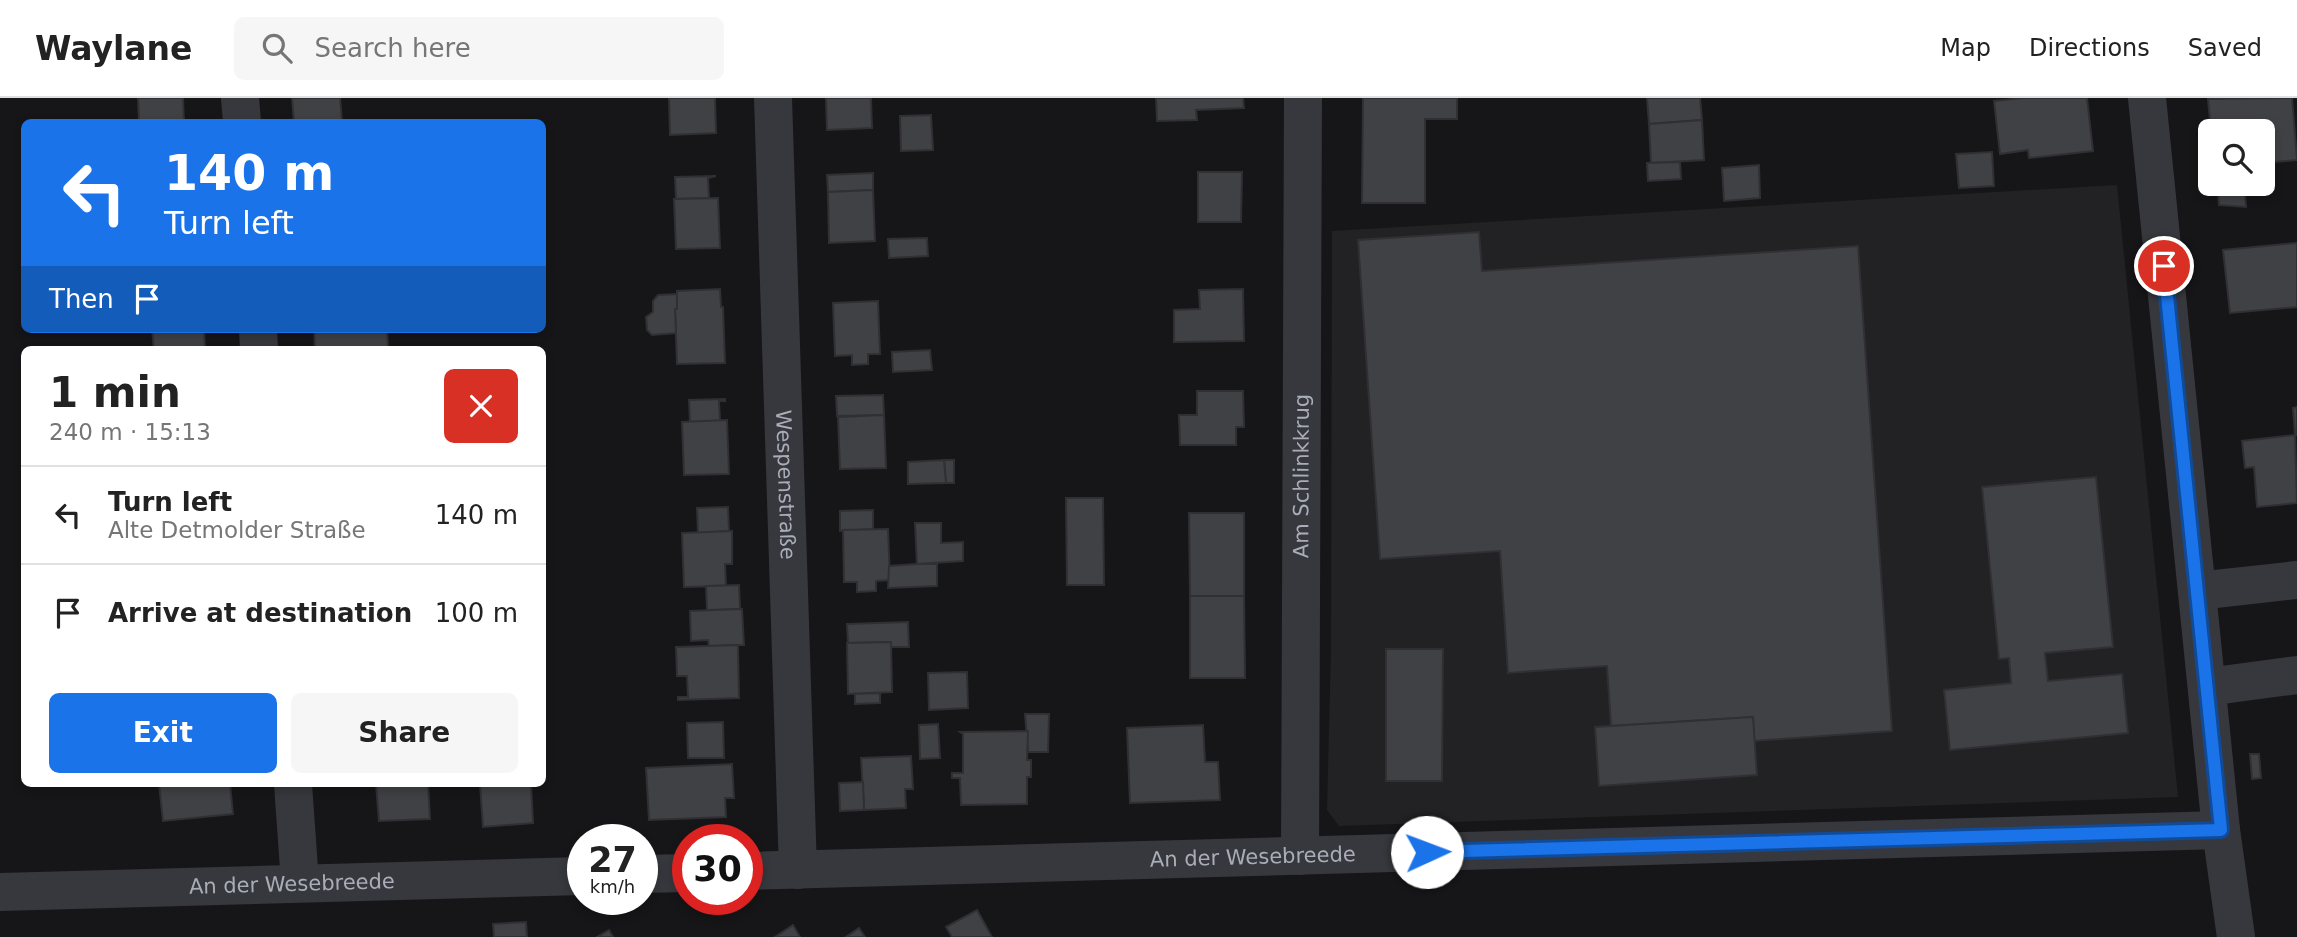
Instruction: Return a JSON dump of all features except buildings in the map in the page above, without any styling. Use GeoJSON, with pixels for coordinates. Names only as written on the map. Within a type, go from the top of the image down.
{"type":"FeatureCollection","features":[{"type":"Feature","properties":{"kind":"street"},"geometry":{"type":"LineString","coordinates":[[240,98],[242,119]]}},
{"type":"Feature","properties":{"kind":"street","name":"Wespenstraße"},"geometry":{"type":"LineString","coordinates":[[773,98],[798,870]]}},
{"type":"Feature","properties":{"kind":"street","name":"Am Schlinkkrug"},"geometry":{"type":"LineString","coordinates":[[1300,856],[1303,98]]}},
{"type":"Feature","properties":{"kind":"street"},"geometry":{"type":"LineString","coordinates":[[2147,98],[2221,830],[2236,937]]}},
{"type":"Feature","properties":{"kind":"street"},"geometry":{"type":"LineString","coordinates":[[2197,591],[2297,580]]}},
{"type":"Feature","properties":{"kind":"street"},"geometry":{"type":"LineString","coordinates":[[2207,687],[2297,675]]}},
{"type":"Feature","properties":{"kind":"street"},"geometry":{"type":"LineString","coordinates":[[293,787],[300,883]]}},
{"type":"Feature","properties":{"kind":"street","name":"An der Wesebreede"},"geometry":{"type":"LineString","coordinates":[[763,871],[2221,830]]}},
{"type":"Feature","properties":{"kind":"street","name":"An der Wesebreede"},"geometry":{"type":"LineString","coordinates":[[0,892],[567,876]]}},
{"type":"Feature","properties":{"kind":"shaded area"},"geometry":{"type":"Polygon","coordinates":[[[2117,185],[2178,797],[1339,826],[1327,810],[1331,649],[1332,231],[2117,185]]]}},
{"type":"Feature","properties":{"kind":"route"},"geometry":{"type":"LineString","coordinates":[[1427,852],[2221,830],[2164,266]]}}]}
